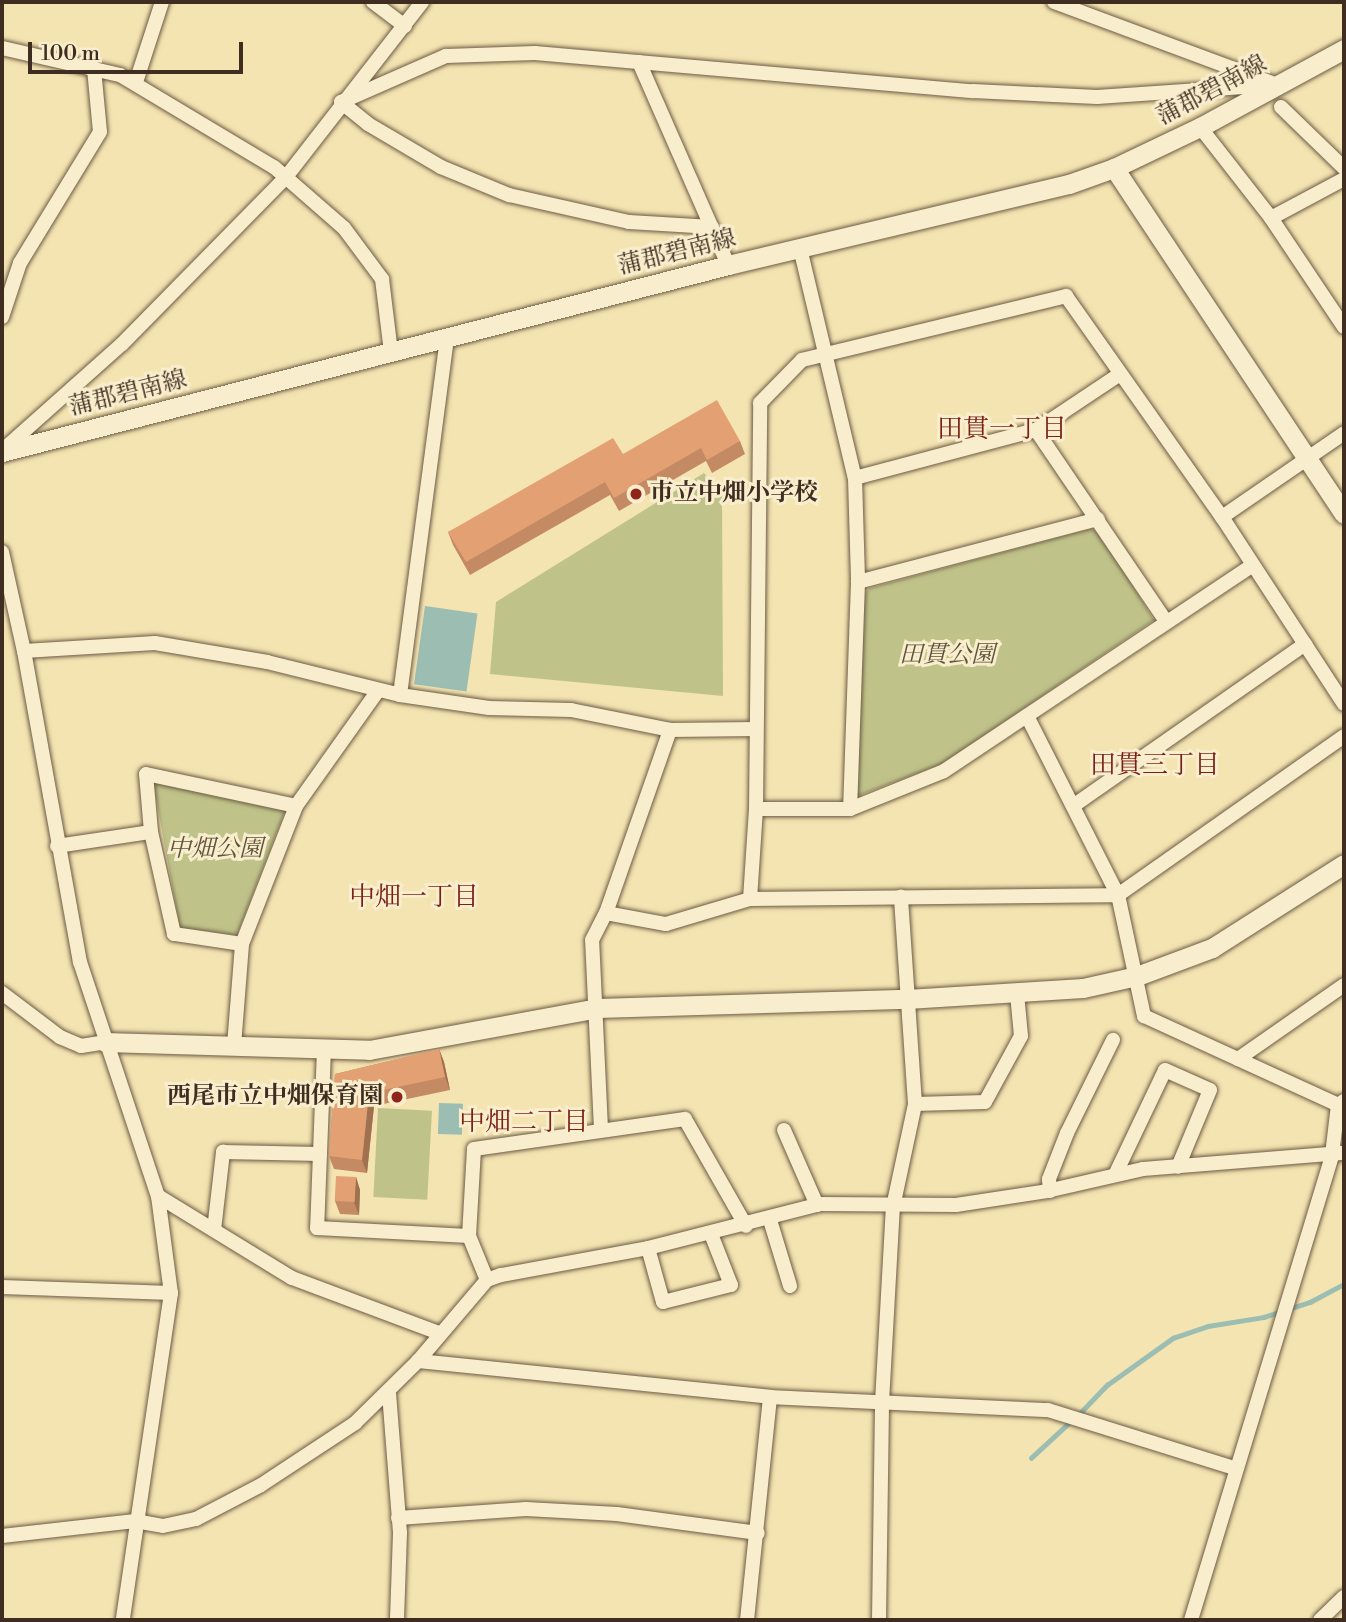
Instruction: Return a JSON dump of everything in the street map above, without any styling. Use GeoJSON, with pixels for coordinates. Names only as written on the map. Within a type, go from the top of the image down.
{"type":"FeatureCollection","features":[{"type":"Feature","properties":{"kind":"street"},"geometry":{"type":"LineString","coordinates":[[136,82],[162,2]]}},
{"type":"Feature","properties":{"kind":"street"},"geometry":{"type":"LineString","coordinates":[[373,2],[405,26]]}},
{"type":"Feature","properties":{"kind":"street"},"geometry":{"type":"LineString","coordinates":[[2,451],[122,344],[286,177],[341,102],[422,2]]}},
{"type":"Feature","properties":{"kind":"street"},"geometry":{"type":"LineString","coordinates":[[1054,2],[1276,84]]}},
{"type":"Feature","properties":{"kind":"street"},"geometry":{"type":"LineString","coordinates":[[2,48],[94,68],[136,82],[286,177],[344,228],[382,279],[391,352]]}},
{"type":"Feature","properties":{"kind":"street","name":"蒲郡碧南線"},"geometry":{"type":"LineString","coordinates":[[2,451],[728,265],[1020,196],[1114,168],[1200,127],[1344,49]]}},
{"type":"Feature","properties":{"kind":"street"},"geometry":{"type":"LineString","coordinates":[[341,102],[446,56],[535,53],[1097,97],[1276,84]]}},
{"type":"Feature","properties":{"kind":"street"},"geometry":{"type":"LineString","coordinates":[[639,62],[728,265]]}},
{"type":"Feature","properties":{"kind":"street"},"geometry":{"type":"LineString","coordinates":[[2,317],[20,263],[100,132],[94,68]]}},
{"type":"Feature","properties":{"kind":"street"},"geometry":{"type":"LineString","coordinates":[[341,102],[368,124],[441,167],[509,195],[629,222],[712,227]]}},
{"type":"Feature","properties":{"kind":"street"},"geometry":{"type":"LineString","coordinates":[[1280,107],[1344,168]]}},
{"type":"Feature","properties":{"kind":"street"},"geometry":{"type":"LineString","coordinates":[[1200,127],[1271,218],[1344,327]]}},
{"type":"Feature","properties":{"kind":"street"},"geometry":{"type":"LineString","coordinates":[[1114,168],[1344,514]]}},
{"type":"Feature","properties":{"kind":"street"},"geometry":{"type":"LineString","coordinates":[[1271,218],[1344,179]]}},
{"type":"Feature","properties":{"kind":"street"},"geometry":{"type":"LineString","coordinates":[[800,248],[855,478],[858,582],[850,809]]}},
{"type":"Feature","properties":{"kind":"street"},"geometry":{"type":"LineString","coordinates":[[750,900],[756,809],[760,403],[802,360],[1066,296],[1222,517],[1251,566],[1344,704]]}},
{"type":"Feature","properties":{"kind":"street"},"geometry":{"type":"LineString","coordinates":[[400,695],[447,338]]}},
{"type":"Feature","properties":{"kind":"street"},"geometry":{"type":"LineString","coordinates":[[855,478],[1036,430],[1120,374]]}},
{"type":"Feature","properties":{"kind":"street"},"geometry":{"type":"LineString","coordinates":[[1036,430],[1166,621]]}},
{"type":"Feature","properties":{"kind":"street"},"geometry":{"type":"LineString","coordinates":[[1222,517],[1344,433]]}},
{"type":"Feature","properties":{"kind":"street"},"geometry":{"type":"LineString","coordinates":[[858,582],[1098,519]]}},
{"type":"Feature","properties":{"kind":"street"},"geometry":{"type":"LineString","coordinates":[[2,552],[24,650],[57,846],[80,962],[158,1196],[170,1293],[122,1620]]}},
{"type":"Feature","properties":{"kind":"street"},"geometry":{"type":"LineString","coordinates":[[756,809],[850,809],[944,771],[1251,566]]}},
{"type":"Feature","properties":{"kind":"street"},"geometry":{"type":"LineString","coordinates":[[24,650],[155,643],[267,662],[377,692],[489,708],[571,710],[670,730],[756,729]]}},
{"type":"Feature","properties":{"kind":"street"},"geometry":{"type":"LineString","coordinates":[[1073,806],[1306,644]]}},
{"type":"Feature","properties":{"kind":"street"},"geometry":{"type":"LineString","coordinates":[[234,1046],[242,944],[296,806],[377,692]]}},
{"type":"Feature","properties":{"kind":"street"},"geometry":{"type":"LineString","coordinates":[[1027,716],[1118,895],[1144,1016],[1341,1103],[1338,1154],[1234,1468],[1191,1620]]}},
{"type":"Feature","properties":{"kind":"street"},"geometry":{"type":"LineString","coordinates":[[601,1129],[592,940],[606,913],[670,730]]}},
{"type":"Feature","properties":{"kind":"street"},"geometry":{"type":"LineString","coordinates":[[606,913],[666,924],[750,900],[1118,895],[1344,736]]}},
{"type":"Feature","properties":{"kind":"street"},"geometry":{"type":"LineString","coordinates":[[242,944],[174,934],[151,832],[146,774],[296,806]]}},
{"type":"Feature","properties":{"kind":"street"},"geometry":{"type":"LineString","coordinates":[[57,846],[151,832]]}},
{"type":"Feature","properties":{"kind":"street"},"geometry":{"type":"LineString","coordinates":[[2,993],[60,1037],[81,1046],[105,1042],[369,1050],[597,1008],[907,999],[1083,988],[1137,976],[1212,948],[1344,864]]}},
{"type":"Feature","properties":{"kind":"street"},"geometry":{"type":"LineString","coordinates":[[879,1620],[882,1402],[894,1207],[915,1104],[901,896]]}},
{"type":"Feature","properties":{"kind":"street"},"geometry":{"type":"LineString","coordinates":[[1238,1059],[1344,985]]}},
{"type":"Feature","properties":{"kind":"street"},"geometry":{"type":"LineString","coordinates":[[915,1104],[985,1102],[1021,1036],[1017,994]]}},
{"type":"Feature","properties":{"kind":"street"},"geometry":{"type":"LineString","coordinates":[[1050,1191],[1049,1179],[1068,1133],[1113,1040]]}},
{"type":"Feature","properties":{"kind":"street"},"geometry":{"type":"LineString","coordinates":[[324,1049],[317,1228],[469,1237]]}},
{"type":"Feature","properties":{"kind":"street"},"geometry":{"type":"LineString","coordinates":[[1115,1175],[1165,1070],[1210,1090],[1178,1167]]}},
{"type":"Feature","properties":{"kind":"street"},"geometry":{"type":"LineString","coordinates":[[487,1280],[469,1237],[474,1149],[685,1119],[746,1226]]}},
{"type":"Feature","properties":{"kind":"street"},"geometry":{"type":"LineString","coordinates":[[784,1130],[817,1205]]}},
{"type":"Feature","properties":{"kind":"street"},"geometry":{"type":"LineString","coordinates":[[214,1230],[223,1152],[320,1154]]}},
{"type":"Feature","properties":{"kind":"street"},"geometry":{"type":"LineString","coordinates":[[2,1536],[135,1521],[163,1526],[196,1519],[261,1485],[355,1423],[389,1393],[487,1280],[711,1234],[817,1205],[956,1205],[1050,1191],[1115,1175],[1338,1154]]}},
{"type":"Feature","properties":{"kind":"street"},"geometry":{"type":"LineString","coordinates":[[158,1196],[292,1278],[439,1334]]}},
{"type":"Feature","properties":{"kind":"street"},"geometry":{"type":"LineString","coordinates":[[770,1220],[790,1286]]}},
{"type":"Feature","properties":{"kind":"street"},"geometry":{"type":"LineString","coordinates":[[648,1248],[663,1302],[731,1285],[711,1234]]}},
{"type":"Feature","properties":{"kind":"street"},"geometry":{"type":"LineString","coordinates":[[2,1287],[170,1293]]}},
{"type":"Feature","properties":{"kind":"street"},"geometry":{"type":"LineString","coordinates":[[418,1362],[770,1397],[1048,1409],[1234,1468]]}},
{"type":"Feature","properties":{"kind":"street"},"geometry":{"type":"LineString","coordinates":[[389,1393],[398,1518],[397,1620]]}},
{"type":"Feature","properties":{"kind":"street"},"geometry":{"type":"LineString","coordinates":[[747,1620],[770,1397]]}},
{"type":"Feature","properties":{"kind":"street"},"geometry":{"type":"LineString","coordinates":[[398,1518],[526,1509],[617,1514],[758,1533]]}},
{"type":"Feature","properties":{"kind":"street"},"geometry":{"type":"LineString","coordinates":[[1320,1620],[1344,1597]]}},
{"type":"Feature","properties":{"kind":"green space"},"geometry":{"type":"Polygon","coordinates":[[[704,473],[722,494],[723,696],[490,674],[496,602],[704,473]]]}},
{"type":"Feature","properties":{"kind":"green space","name":"田貫公園"},"geometry":{"type":"Polygon","coordinates":[[[1090,529],[1100,533],[1154,620],[942,764],[857,796],[863,595],[870,588],[1090,529]]]}},
{"type":"Feature","properties":{"kind":"green space","name":"中畑公園"},"geometry":{"type":"Polygon","coordinates":[[[153,782],[285,811],[237,935],[180,928],[153,782]]]}},
{"type":"Feature","properties":{"kind":"green space"},"geometry":{"type":"Polygon","coordinates":[[[378,1108],[432,1111],[427,1200],[373,1197],[378,1108]]]}},
{"type":"Feature","properties":{"kind":"water"},"geometry":{"type":"Polygon","coordinates":[[[425,606],[477,613],[466,692],[414,684],[425,606]]]}},
{"type":"Feature","properties":{"kind":"water"},"geometry":{"type":"Polygon","coordinates":[[[439,1103],[463,1104],[462,1135],[438,1134],[439,1103]]]}},
{"type":"Feature","properties":{"kind":"building"},"geometry":{"type":"Polygon","coordinates":[[[717,400],[740,441],[707,460],[701,448],[614,498],[605,482],[466,562],[448,532],[613,438],[623,454],[717,400]]]}},
{"type":"Feature","properties":{"kind":"building"},"geometry":{"type":"Polygon","coordinates":[[[439,1049],[445,1077],[369,1093],[362,1160],[329,1156],[335,1074],[439,1049]]]}},
{"type":"Feature","properties":{"kind":"building"},"geometry":{"type":"Polygon","coordinates":[[[336,1176],[356,1177],[355,1202],[335,1201],[336,1176]]]}},
{"type":"Feature","properties":{"kind":"waterway"},"geometry":{"type":"LineString","coordinates":[[1078,1415],[1107,1385],[1173,1338],[1208,1326],[1264,1317],[1310,1302],[1344,1284]]}},
{"type":"Feature","properties":{"kind":"waterway"},"geometry":{"type":"LineString","coordinates":[[1031,1458],[1071,1421]]}},
{"type":"Feature","properties":{"kind":"place","name":"市立中畑小学校"},"geometry":{"type":"Point","coordinates":[636,494]}},
{"type":"Feature","properties":{"kind":"place","name":"西尾市立中畑保育園"},"geometry":{"type":"Point","coordinates":[397,1097]}},
{"type":"Feature","properties":{"kind":"district","name":"田貫一丁目"},"geometry":{"type":"Point","coordinates":[1002,430]}},
{"type":"Feature","properties":{"kind":"district","name":"田貫三丁目"},"geometry":{"type":"Point","coordinates":[1155,766]}},
{"type":"Feature","properties":{"kind":"district","name":"中畑一丁目"},"geometry":{"type":"Point","coordinates":[414,898]}},
{"type":"Feature","properties":{"kind":"district","name":"中畑二丁目"},"geometry":{"type":"Point","coordinates":[524,1123]}}]}
